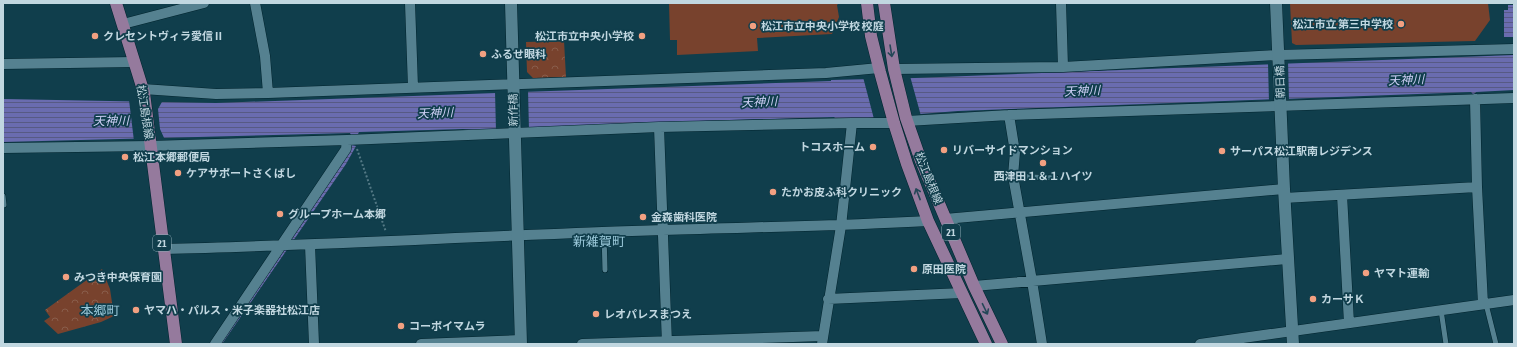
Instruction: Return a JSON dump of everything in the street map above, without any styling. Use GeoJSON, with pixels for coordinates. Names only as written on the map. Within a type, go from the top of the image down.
{"type":"FeatureCollection","features":[{"type":"Feature","properties":{"kind":"main road","name":"松江島根線"},"geometry":{"type":"LineString","coordinates":[[116,3],[144,91],[176,344]]}},
{"type":"Feature","properties":{"kind":"main road","name":"松江島根線"},"geometry":{"type":"LineString","coordinates":[[868,3],[871,36],[879,70],[907,164],[928,221],[986,344]]}},
{"type":"Feature","properties":{"kind":"main road","name":"松江島根線"},"geometry":{"type":"LineString","coordinates":[[884,3],[894,70],[907,119],[921,161],[974,286],[1002,344]]}},
{"type":"Feature","properties":{"kind":"street"},"geometry":{"type":"LineString","coordinates":[[123,24],[204,3]]}},
{"type":"Feature","properties":{"kind":"street"},"geometry":{"type":"LineString","coordinates":[[255,3],[265,56],[268,93]]}},
{"type":"Feature","properties":{"kind":"street"},"geometry":{"type":"LineString","coordinates":[[410,3],[413,87]]}},
{"type":"Feature","properties":{"kind":"street","name":"新作橋"},"geometry":{"type":"LineString","coordinates":[[511,3],[512,85],[521,342]]}},
{"type":"Feature","properties":{"kind":"street"},"geometry":{"type":"LineString","coordinates":[[1061,3],[1063,67]]}},
{"type":"Feature","properties":{"kind":"street","name":"朝日橋"},"geometry":{"type":"LineString","coordinates":[[1276,3],[1284,193],[1293,344]]}},
{"type":"Feature","properties":{"kind":"street"},"geometry":{"type":"LineString","coordinates":[[894,70],[1063,67],[1514,49]]}},
{"type":"Feature","properties":{"kind":"street"},"geometry":{"type":"LineString","coordinates":[[3,64],[134,62]]}},
{"type":"Feature","properties":{"kind":"street"},"geometry":{"type":"LineString","coordinates":[[144,91],[216,94],[268,93],[879,70]]}},
{"type":"Feature","properties":{"kind":"street"},"geometry":{"type":"LineString","coordinates":[[907,119],[1514,98]]}},
{"type":"Feature","properties":{"kind":"street"},"geometry":{"type":"LineString","coordinates":[[1475,99],[1477,188],[1485,304]]}},
{"type":"Feature","properties":{"kind":"street"},"geometry":{"type":"LineString","coordinates":[[1009,115],[1015,152],[1012,176],[1032,281],[1042,344]]}},
{"type":"Feature","properties":{"kind":"street"},"geometry":{"type":"LineString","coordinates":[[3,148],[358,140],[659,127],[893,121]]}},
{"type":"Feature","properties":{"kind":"street"},"geometry":{"type":"LineString","coordinates":[[582,344],[822,340],[841,226],[852,123]]}},
{"type":"Feature","properties":{"kind":"street"},"geometry":{"type":"LineString","coordinates":[[659,127],[667,342]]}},
{"type":"Feature","properties":{"kind":"street"},"geometry":{"type":"LineString","coordinates":[[215,344],[346,149],[347,140]]}},
{"type":"Feature","properties":{"kind":"street"},"geometry":{"type":"LineString","coordinates":[[945,219],[1019,212],[1284,193],[1342,194],[1477,188]]}},
{"type":"Feature","properties":{"kind":"street"},"geometry":{"type":"LineString","coordinates":[[1342,194],[1349,323]]}},
{"type":"Feature","properties":{"kind":"street"},"geometry":{"type":"LineString","coordinates":[[163,249],[310,245],[604,232],[841,226],[928,221]]}},
{"type":"Feature","properties":{"kind":"street"},"geometry":{"type":"LineString","coordinates":[[310,245],[314,344]]}},
{"type":"Feature","properties":{"kind":"street"},"geometry":{"type":"LineString","coordinates":[[974,286],[1288,259]]}},
{"type":"Feature","properties":{"kind":"street"},"geometry":{"type":"LineString","coordinates":[[828,299],[962,293]]}},
{"type":"Feature","properties":{"kind":"street"},"geometry":{"type":"LineString","coordinates":[[1200,344],[1514,300]]}},
{"type":"Feature","properties":{"kind":"street"},"geometry":{"type":"LineString","coordinates":[[421,344],[521,342]]}},
{"type":"Feature","properties":{"kind":"lane"},"geometry":{"type":"LineString","coordinates":[[1012,176],[1056,178]]}},
{"type":"Feature","properties":{"kind":"lane"},"geometry":{"type":"LineString","coordinates":[[3,196],[4,205]]}},
{"type":"Feature","properties":{"kind":"lane"},"geometry":{"type":"LineString","coordinates":[[604,232],[605,270]]}},
{"type":"Feature","properties":{"kind":"lane"},"geometry":{"type":"LineString","coordinates":[[1485,304],[1496,344]]}},
{"type":"Feature","properties":{"kind":"lane"},"geometry":{"type":"LineString","coordinates":[[1441,310],[1446,344]]}},
{"type":"Feature","properties":{"kind":"path"},"geometry":{"type":"LineString","coordinates":[[358,140],[357,148],[390,241]]}},
{"type":"Feature","properties":{"kind":"green space","name":"松江市立中央小学校 校庭"},"geometry":{"type":"Polygon","coordinates":[[[669,3],[839,3],[837,5],[839,17],[832,34],[757,38],[758,51],[677,55],[677,40],[670,40],[669,3]]]}},
{"type":"Feature","properties":{"kind":"green space","name":"松江市立 第三中学校"},"geometry":{"type":"Polygon","coordinates":[[[1290,3],[1488,3],[1490,20],[1475,41],[1296,45],[1292,43],[1290,3]]]}},
{"type":"Feature","properties":{"kind":"green space"},"geometry":{"type":"Polygon","coordinates":[[[564,41],[566,77],[533,78],[527,72],[526,42],[564,41]]]}},
{"type":"Feature","properties":{"kind":"green space"},"geometry":{"type":"Polygon","coordinates":[[[102,269],[110,289],[114,316],[101,322],[58,334],[44,321],[50,317],[45,310],[102,269]]]}},
{"type":"Feature","properties":{"kind":"water"},"geometry":{"type":"Polygon","coordinates":[[[1508,5],[1514,5],[1514,37],[1504,37],[1504,10],[1508,10],[1508,5]]]}},
{"type":"Feature","properties":{"kind":"water","name":"天神川"},"geometry":{"type":"Polygon","coordinates":[[[1514,55],[1514,90],[1476,92],[1474,95],[1471,92],[958,111],[868,118],[834,117],[633,123],[494,132],[463,129],[359,132],[357,136],[352,137],[350,133],[3,142],[3,99],[216,103],[1514,55]]]}},
{"type":"Feature","properties":{"kind":"water"},"geometry":{"type":"Polygon","coordinates":[[[352,145],[356,146],[346,164],[222,344],[219,344],[347,156],[352,145]]]}},
{"type":"Feature","properties":{"kind":"pier"},"geometry":{"type":"Polygon","coordinates":[[[1288,62],[1289,101],[1269,102],[1268,63],[1288,62]]]}},
{"type":"Feature","properties":{"kind":"pier"},"geometry":{"type":"Polygon","coordinates":[[[910,76],[921,116],[874,119],[863,77],[910,76]]]}},
{"type":"Feature","properties":{"kind":"pier"},"geometry":{"type":"Polygon","coordinates":[[[528,90],[529,131],[496,131],[495,91],[528,90]]]}},
{"type":"Feature","properties":{"kind":"pier"},"geometry":{"type":"Polygon","coordinates":[[[129,100],[163,100],[158,109],[160,129],[165,140],[134,141],[129,100]]]}},
{"type":"Feature","properties":{"kind":"place","name":"松江市立 第三中学校"},"geometry":{"type":"Point","coordinates":[1401,24]}},
{"type":"Feature","properties":{"kind":"place","name":"松江市立中央小学校 校庭"},"geometry":{"type":"Point","coordinates":[753,26]}},
{"type":"Feature","properties":{"kind":"place","name":"クレセントヴィラ愛信Ⅱ"},"geometry":{"type":"Point","coordinates":[95,36]}},
{"type":"Feature","properties":{"kind":"place","name":"松江市立中央小学校"},"geometry":{"type":"Point","coordinates":[642,36]}},
{"type":"Feature","properties":{"kind":"place","name":"ふるせ眼科"},"geometry":{"type":"Point","coordinates":[483,54]}},
{"type":"Feature","properties":{"kind":"place","name":"トコスホーム"},"geometry":{"type":"Point","coordinates":[873,147]}},
{"type":"Feature","properties":{"kind":"place","name":"リバーサイドマンション"},"geometry":{"type":"Point","coordinates":[944,150]}},
{"type":"Feature","properties":{"kind":"place","name":"サーパス松江駅南レジデンス"},"geometry":{"type":"Point","coordinates":[1222,151]}},
{"type":"Feature","properties":{"kind":"place","name":"松江本郷郵便局"},"geometry":{"type":"Point","coordinates":[125,157]}},
{"type":"Feature","properties":{"kind":"place","name":"西津田１＆１ハイツ"},"geometry":{"type":"Point","coordinates":[1043,163]}},
{"type":"Feature","properties":{"kind":"place","name":"ケアサポートさくばし"},"geometry":{"type":"Point","coordinates":[178,173]}},
{"type":"Feature","properties":{"kind":"place","name":"たかお皮ふ科クリニック"},"geometry":{"type":"Point","coordinates":[773,192]}},
{"type":"Feature","properties":{"kind":"place","name":"グループホーム本郷"},"geometry":{"type":"Point","coordinates":[280,214]}},
{"type":"Feature","properties":{"kind":"place","name":"金森歯科医院"},"geometry":{"type":"Point","coordinates":[643,217]}},
{"type":"Feature","properties":{"kind":"place","name":"原田医院"},"geometry":{"type":"Point","coordinates":[914,269]}},
{"type":"Feature","properties":{"kind":"place","name":"ヤマト運輸"},"geometry":{"type":"Point","coordinates":[1366,273]}},
{"type":"Feature","properties":{"kind":"place","name":"みつき中央保育園"},"geometry":{"type":"Point","coordinates":[66,277]}},
{"type":"Feature","properties":{"kind":"place","name":"カーサＫ"},"geometry":{"type":"Point","coordinates":[1313,299]}},
{"type":"Feature","properties":{"kind":"place","name":"ヤマハ・パルス・米子楽器社松江店"},"geometry":{"type":"Point","coordinates":[136,310]}},
{"type":"Feature","properties":{"kind":"place","name":"レオパレスまつえ"},"geometry":{"type":"Point","coordinates":[596,314]}},
{"type":"Feature","properties":{"kind":"place","name":"コーポイマムラ"},"geometry":{"type":"Point","coordinates":[401,326]}},
{"type":"Feature","properties":{"kind":"district","name":"新雑賀町"},"geometry":{"type":"Point","coordinates":[599,241]}},
{"type":"Feature","properties":{"kind":"district","name":"本郷町"},"geometry":{"type":"Point","coordinates":[100,310]}}]}
